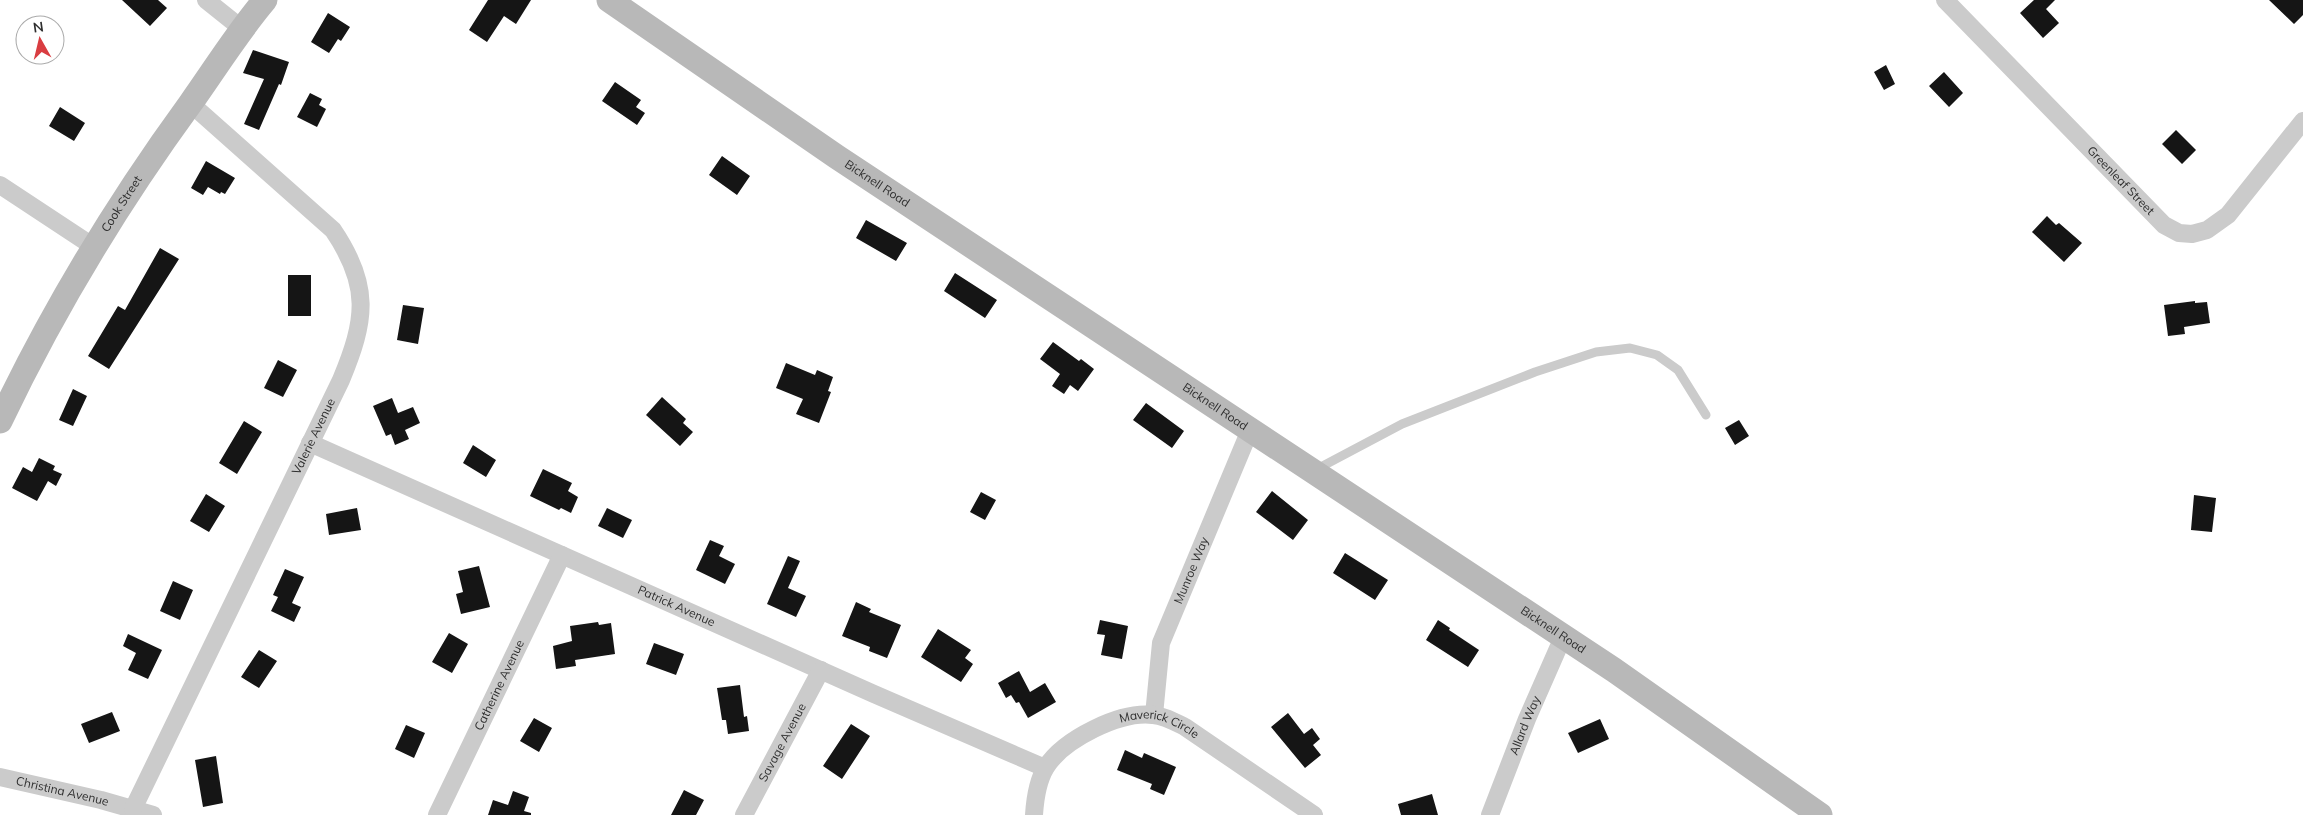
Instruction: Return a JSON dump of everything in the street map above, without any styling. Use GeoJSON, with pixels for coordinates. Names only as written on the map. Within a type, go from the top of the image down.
{"type":"FeatureCollection","features":[{"type":"Feature","properties":{"kind":"street"},"geometry":{"type":"LineString","coordinates":[[206,0],[242,28]]}},
{"type":"Feature","properties":{"kind":"street","name":"Cook Street"},"geometry":{"type":"LineString","coordinates":[[0,421],[94,246],[171,128],[242,28],[265,0]]}},
{"type":"Feature","properties":{"kind":"street","name":"Bicknell Road"},"geometry":{"type":"LineString","coordinates":[[609,0],[838,157],[1614,670],[1820,815]]}},
{"type":"Feature","properties":{"kind":"street","name":"Greenleaf Street"},"geometry":{"type":"LineString","coordinates":[[1944,0],[2164,224],[2179,233],[2192,234],[2207,230],[2228,215],[2303,121]]}},
{"type":"Feature","properties":{"kind":"street","name":"Valerie Avenue"},"geometry":{"type":"LineString","coordinates":[[133,809],[355,345],[362,303],[356,273],[334,230],[190,103]]}},
{"type":"Feature","properties":{"kind":"street"},"geometry":{"type":"LineString","coordinates":[[0,185],[94,246]]}},
{"type":"Feature","properties":{"kind":"street","name":"Munroe Way"},"geometry":{"type":"LineString","coordinates":[[1154,715],[1161,642],[1250,430]]}},
{"type":"Feature","properties":{"kind":"street","name":"Patrick Avenue"},"geometry":{"type":"LineString","coordinates":[[310,442],[1045,768]]}},
{"type":"Feature","properties":{"kind":"street","name":"Catherine Avenue"},"geometry":{"type":"LineString","coordinates":[[437,815],[562,555]]}},
{"type":"Feature","properties":{"kind":"street","name":"Allard Way"},"geometry":{"type":"LineString","coordinates":[[1490,815],[1527,719],[1563,637]]}},
{"type":"Feature","properties":{"kind":"street","name":"Savage Avenue"},"geometry":{"type":"LineString","coordinates":[[744,815],[821,670]]}},
{"type":"Feature","properties":{"kind":"street","name":"Maverick Circle"},"geometry":{"type":"LineString","coordinates":[[1034,815],[1037,791],[1045,768],[1055,756],[1086,733],[1104,724],[1138,714],[1154,715],[1177,723],[1210,741],[1314,815]]}},
{"type":"Feature","properties":{"kind":"street","name":"Christina Avenue"},"geometry":{"type":"LineString","coordinates":[[0,777],[152,815]]}},
{"type":"Feature","properties":{"kind":"lane"},"geometry":{"type":"LineString","coordinates":[[1312,472],[1402,424],[1535,372],[1596,352],[1630,348],[1657,355],[1678,370],[1706,415]]}},
{"type":"Feature","properties":{"kind":"building"},"geometry":{"type":"Polygon","coordinates":[[[122,0],[158,0],[167,8],[150,26],[122,0]]]}},
{"type":"Feature","properties":{"kind":"building"},"geometry":{"type":"Polygon","coordinates":[[[488,0],[531,0],[516,24],[504,16],[487,42],[469,30],[488,0]]]}},
{"type":"Feature","properties":{"kind":"building"},"geometry":{"type":"Polygon","coordinates":[[[2034,0],[2055,0],[2046,9],[2059,23],[2043,38],[2020,13],[2034,0]]]}},
{"type":"Feature","properties":{"kind":"building"},"geometry":{"type":"Polygon","coordinates":[[[2269,0],[2303,0],[2303,15],[2294,24],[2269,0]]]}},
{"type":"Feature","properties":{"kind":"building"},"geometry":{"type":"Polygon","coordinates":[[[328,13],[350,27],[341,41],[338,39],[329,53],[311,42],[328,13]]]}},
{"type":"Feature","properties":{"kind":"building"},"geometry":{"type":"Polygon","coordinates":[[[253,50],[289,62],[281,85],[279,84],[259,130],[244,124],[264,79],[243,73],[253,50]]]}},
{"type":"Feature","properties":{"kind":"building"},"geometry":{"type":"Polygon","coordinates":[[[1886,65],[1895,84],[1884,90],[1874,72],[1886,65]]]}},
{"type":"Feature","properties":{"kind":"building"},"geometry":{"type":"Polygon","coordinates":[[[1944,72],[1963,93],[1949,107],[1929,86],[1944,72]]]}},
{"type":"Feature","properties":{"kind":"building"},"geometry":{"type":"Polygon","coordinates":[[[615,82],[641,100],[636,107],[645,113],[637,125],[602,101],[615,82]]]}},
{"type":"Feature","properties":{"kind":"building"},"geometry":{"type":"Polygon","coordinates":[[[310,93],[322,99],[319,105],[326,109],[317,127],[297,117],[310,93]]]}},
{"type":"Feature","properties":{"kind":"building"},"geometry":{"type":"Polygon","coordinates":[[[60,107],[85,123],[74,141],[49,126],[60,107]]]}},
{"type":"Feature","properties":{"kind":"building"},"geometry":{"type":"Polygon","coordinates":[[[2176,130],[2196,150],[2182,164],[2162,144],[2176,130]]]}},
{"type":"Feature","properties":{"kind":"building"},"geometry":{"type":"Polygon","coordinates":[[[722,156],[750,176],[737,195],[709,175],[722,156]]]}},
{"type":"Feature","properties":{"kind":"building"},"geometry":{"type":"Polygon","coordinates":[[[206,161],[235,178],[225,194],[221,192],[220,194],[208,187],[203,195],[191,188],[206,161]]]}},
{"type":"Feature","properties":{"kind":"building"},"geometry":{"type":"Polygon","coordinates":[[[2047,216],[2056,225],[2059,223],[2082,243],[2064,262],[2032,232],[2047,216]]]}},
{"type":"Feature","properties":{"kind":"building"},"geometry":{"type":"Polygon","coordinates":[[[866,220],[907,243],[896,261],[856,238],[866,220]]]}},
{"type":"Feature","properties":{"kind":"building"},"geometry":{"type":"Polygon","coordinates":[[[160,248],[179,259],[109,369],[88,356],[118,306],[125,310],[160,248]]]}},
{"type":"Feature","properties":{"kind":"building"},"geometry":{"type":"Polygon","coordinates":[[[955,273],[997,300],[985,318],[944,291],[955,273]]]}},
{"type":"Feature","properties":{"kind":"building"},"geometry":{"type":"Polygon","coordinates":[[[288,275],[311,275],[311,316],[288,316],[288,275]]]}},
{"type":"Feature","properties":{"kind":"building"},"geometry":{"type":"Polygon","coordinates":[[[2195,301],[2195,303],[2207,302],[2210,323],[2184,327],[2185,334],[2168,336],[2164,305],[2195,301]]]}},
{"type":"Feature","properties":{"kind":"building"},"geometry":{"type":"Polygon","coordinates":[[[403,305],[424,308],[418,344],[397,340],[403,305]]]}},
{"type":"Feature","properties":{"kind":"building"},"geometry":{"type":"Polygon","coordinates":[[[1053,342],[1079,361],[1081,359],[1094,369],[1078,391],[1070,385],[1064,394],[1052,386],[1060,374],[1040,359],[1053,342]]]}},
{"type":"Feature","properties":{"kind":"building"},"geometry":{"type":"Polygon","coordinates":[[[278,360],[297,370],[283,397],[264,388],[278,360]]]}},
{"type":"Feature","properties":{"kind":"building"},"geometry":{"type":"Polygon","coordinates":[[[786,363],[815,375],[817,370],[833,377],[828,391],[831,392],[819,423],[796,414],[803,399],[776,388],[786,363]]]}},
{"type":"Feature","properties":{"kind":"building"},"geometry":{"type":"Polygon","coordinates":[[[73,389],[87,396],[73,426],[59,420],[73,389]]]}},
{"type":"Feature","properties":{"kind":"building"},"geometry":{"type":"Polygon","coordinates":[[[662,397],[686,419],[683,423],[693,432],[680,446],[646,415],[662,397]]]}},
{"type":"Feature","properties":{"kind":"building"},"geometry":{"type":"Polygon","coordinates":[[[392,398],[398,413],[413,407],[420,423],[405,430],[409,439],[395,445],[391,434],[386,436],[373,406],[392,398]]]}},
{"type":"Feature","properties":{"kind":"building"},"geometry":{"type":"Polygon","coordinates":[[[1146,403],[1184,431],[1172,448],[1133,420],[1146,403]]]}},
{"type":"Feature","properties":{"kind":"building"},"geometry":{"type":"Polygon","coordinates":[[[1739,420],[1749,436],[1735,445],[1725,428],[1739,420]]]}},
{"type":"Feature","properties":{"kind":"building"},"geometry":{"type":"Polygon","coordinates":[[[244,421],[262,432],[237,474],[219,463],[244,421]]]}},
{"type":"Feature","properties":{"kind":"building"},"geometry":{"type":"Polygon","coordinates":[[[473,445],[496,460],[486,477],[463,463],[473,445]]]}},
{"type":"Feature","properties":{"kind":"building"},"geometry":{"type":"Polygon","coordinates":[[[39,458],[55,466],[53,470],[62,474],[56,486],[48,481],[37,501],[12,488],[23,467],[32,472],[39,458]]]}},
{"type":"Feature","properties":{"kind":"building"},"geometry":{"type":"Polygon","coordinates":[[[543,469],[572,483],[568,491],[578,497],[571,513],[561,508],[559,510],[530,496],[543,469]]]}},
{"type":"Feature","properties":{"kind":"building"},"geometry":{"type":"Polygon","coordinates":[[[1272,491],[1308,520],[1293,540],[1256,512],[1272,491]]]}},
{"type":"Feature","properties":{"kind":"building"},"geometry":{"type":"Polygon","coordinates":[[[981,492],[996,500],[985,520],[970,512],[981,492]]]}},
{"type":"Feature","properties":{"kind":"building"},"geometry":{"type":"Polygon","coordinates":[[[206,494],[225,506],[209,532],[190,521],[206,494]]]}},
{"type":"Feature","properties":{"kind":"building"},"geometry":{"type":"Polygon","coordinates":[[[2194,495],[2216,498],[2212,532],[2191,530],[2194,495]]]}},
{"type":"Feature","properties":{"kind":"building"},"geometry":{"type":"Polygon","coordinates":[[[357,508],[361,530],[329,535],[326,514],[357,508]]]}},
{"type":"Feature","properties":{"kind":"building"},"geometry":{"type":"Polygon","coordinates":[[[607,508],[632,520],[623,538],[598,526],[607,508]]]}},
{"type":"Feature","properties":{"kind":"building"},"geometry":{"type":"Polygon","coordinates":[[[710,540],[724,546],[719,556],[735,564],[725,584],[696,570],[710,540]]]}},
{"type":"Feature","properties":{"kind":"building"},"geometry":{"type":"Polygon","coordinates":[[[1345,553],[1388,580],[1375,600],[1333,573],[1345,553]]]}},
{"type":"Feature","properties":{"kind":"building"},"geometry":{"type":"Polygon","coordinates":[[[788,556],[800,561],[788,588],[806,596],[796,617],[767,604],[788,556]]]}},
{"type":"Feature","properties":{"kind":"building"},"geometry":{"type":"Polygon","coordinates":[[[479,566],[490,607],[461,614],[456,594],[463,592],[458,571],[479,566]]]}},
{"type":"Feature","properties":{"kind":"building"},"geometry":{"type":"Polygon","coordinates":[[[285,569],[304,577],[292,603],[301,607],[294,622],[271,611],[278,597],[273,595],[285,569]]]}},
{"type":"Feature","properties":{"kind":"building"},"geometry":{"type":"Polygon","coordinates":[[[173,581],[193,590],[180,620],[160,611],[173,581]]]}},
{"type":"Feature","properties":{"kind":"building"},"geometry":{"type":"Polygon","coordinates":[[[856,602],[871,609],[869,612],[901,625],[887,658],[869,651],[870,647],[842,636],[856,602]]]}},
{"type":"Feature","properties":{"kind":"building"},"geometry":{"type":"Polygon","coordinates":[[[1100,620],[1128,626],[1122,659],[1101,655],[1105,635],[1097,634],[1100,620]]]}},
{"type":"Feature","properties":{"kind":"building"},"geometry":{"type":"Polygon","coordinates":[[[1438,620],[1450,628],[1449,630],[1479,650],[1468,667],[1426,640],[1438,620]]]}},
{"type":"Feature","properties":{"kind":"building"},"geometry":{"type":"Polygon","coordinates":[[[598,622],[599,625],[611,623],[615,654],[575,660],[576,666],[556,669],[553,646],[572,641],[570,626],[598,622]]]}},
{"type":"Feature","properties":{"kind":"building"},"geometry":{"type":"Polygon","coordinates":[[[938,629],[971,650],[965,658],[973,664],[961,682],[921,657],[938,629]]]}},
{"type":"Feature","properties":{"kind":"building"},"geometry":{"type":"Polygon","coordinates":[[[449,633],[468,644],[452,673],[432,662],[449,633]]]}},
{"type":"Feature","properties":{"kind":"building"},"geometry":{"type":"Polygon","coordinates":[[[128,634],[162,650],[148,679],[128,670],[136,653],[123,646],[128,634]]]}},
{"type":"Feature","properties":{"kind":"building"},"geometry":{"type":"Polygon","coordinates":[[[654,643],[684,654],[676,675],[646,664],[654,643]]]}},
{"type":"Feature","properties":{"kind":"building"},"geometry":{"type":"Polygon","coordinates":[[[259,650],[277,661],[259,688],[241,677],[259,650]]]}},
{"type":"Feature","properties":{"kind":"building"},"geometry":{"type":"Polygon","coordinates":[[[1019,671],[1030,692],[1045,683],[1056,702],[1028,718],[1019,702],[1016,703],[1011,695],[1006,698],[998,683],[1019,671]]]}},
{"type":"Feature","properties":{"kind":"building"},"geometry":{"type":"Polygon","coordinates":[[[740,685],[744,717],[747,716],[749,731],[728,734],[726,720],[722,720],[717,688],[740,685]]]}},
{"type":"Feature","properties":{"kind":"building"},"geometry":{"type":"Polygon","coordinates":[[[112,712],[120,731],[89,743],[81,724],[112,712]]]}},
{"type":"Feature","properties":{"kind":"building"},"geometry":{"type":"Polygon","coordinates":[[[1288,713],[1304,734],[1312,728],[1320,739],[1313,745],[1321,755],[1305,768],[1271,727],[1288,713]]]}},
{"type":"Feature","properties":{"kind":"building"},"geometry":{"type":"Polygon","coordinates":[[[534,718],[552,728],[539,752],[520,741],[534,718]]]}},
{"type":"Feature","properties":{"kind":"building"},"geometry":{"type":"Polygon","coordinates":[[[1600,719],[1609,739],[1578,753],[1568,733],[1600,719]]]}},
{"type":"Feature","properties":{"kind":"building"},"geometry":{"type":"Polygon","coordinates":[[[851,724],[870,736],[842,779],[823,766],[851,724]]]}},
{"type":"Feature","properties":{"kind":"building"},"geometry":{"type":"Polygon","coordinates":[[[406,725],[425,733],[414,758],[395,749],[406,725]]]}},
{"type":"Feature","properties":{"kind":"building"},"geometry":{"type":"Polygon","coordinates":[[[1125,750],[1142,758],[1144,753],[1176,767],[1164,795],[1150,789],[1152,784],[1117,770],[1125,750]]]}},
{"type":"Feature","properties":{"kind":"building"},"geometry":{"type":"Polygon","coordinates":[[[216,756],[223,803],[203,807],[195,760],[216,756]]]}},
{"type":"Feature","properties":{"kind":"building"},"geometry":{"type":"Polygon","coordinates":[[[684,790],[704,800],[696,815],[671,815],[684,790]]]}},
{"type":"Feature","properties":{"kind":"building"},"geometry":{"type":"Polygon","coordinates":[[[513,791],[529,797],[524,811],[531,813],[531,815],[488,815],[493,800],[508,805],[513,791]]]}},
{"type":"Feature","properties":{"kind":"building"},"geometry":{"type":"Polygon","coordinates":[[[1432,794],[1438,815],[1401,815],[1398,804],[1432,794]]]}}]}
